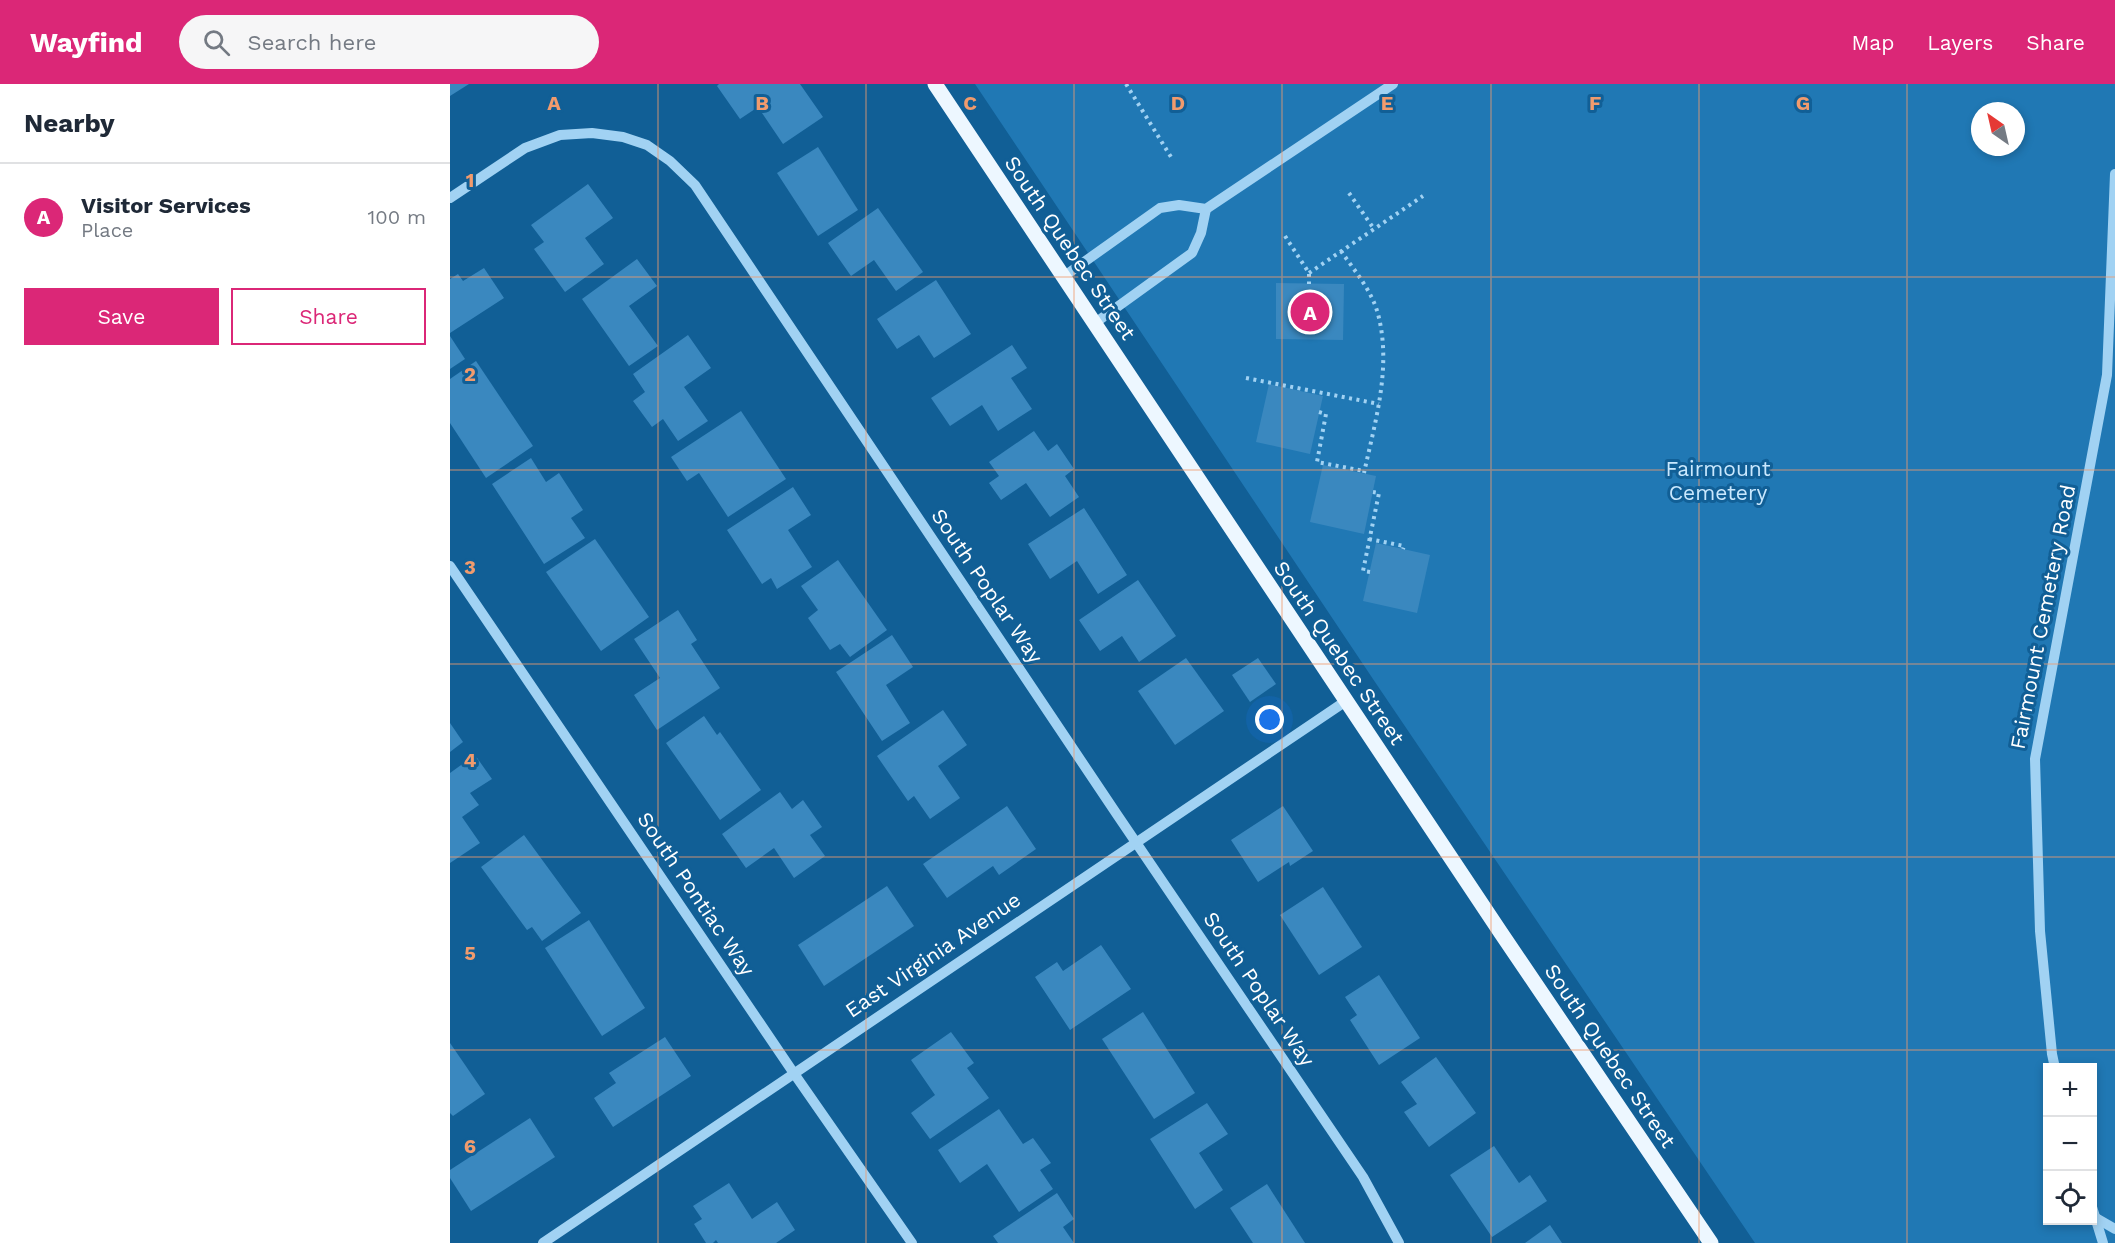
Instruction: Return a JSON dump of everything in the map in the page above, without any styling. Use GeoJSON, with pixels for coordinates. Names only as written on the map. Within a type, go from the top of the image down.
{"type":"FeatureCollection","features":[{"type":"Feature","properties":{"kind":"main road","name":"South Quebec Street"},"geometry":{"type":"LineString","coordinates":[[935,84],[1711,1243]]}},
{"type":"Feature","properties":{"kind":"street"},"geometry":{"type":"LineString","coordinates":[[1063,277],[1160,208],[1179,205],[1206,209],[1393,84]]}},
{"type":"Feature","properties":{"kind":"street","name":"South Poplar Way"},"geometry":{"type":"LineString","coordinates":[[450,198],[525,148],[560,135],[592,133],[623,137],[647,145],[670,161],[695,185],[1363,1177],[1399,1243]]}},
{"type":"Feature","properties":{"kind":"street","name":"Fairmount Cemetery Road"},"geometry":{"type":"LineString","coordinates":[[2054,1063],[2040,931],[2035,759],[2108,375],[2115,174]]}},
{"type":"Feature","properties":{"kind":"street"},"geometry":{"type":"LineString","coordinates":[[1095,323],[1192,253],[1202,233],[1206,209]]}},
{"type":"Feature","properties":{"kind":"street","name":"South Pontiac Way"},"geometry":{"type":"LineString","coordinates":[[450,566],[793,1072],[912,1243]]}},
{"type":"Feature","properties":{"kind":"street","name":"East Virginia Avenue"},"geometry":{"type":"LineString","coordinates":[[543,1243],[793,1072],[1346,701]]}},
{"type":"Feature","properties":{"kind":"street"},"geometry":{"type":"LineString","coordinates":[[2097,1215],[2115,1229]]}},
{"type":"Feature","properties":{"kind":"street"},"geometry":{"type":"LineString","coordinates":[[2097,1223],[2103,1243]]}},
{"type":"Feature","properties":{"kind":"path"},"geometry":{"type":"LineString","coordinates":[[1126,84],[1171,157]]}},
{"type":"Feature","properties":{"kind":"path"},"geometry":{"type":"LineString","coordinates":[[1349,193],[1374,229]]}},
{"type":"Feature","properties":{"kind":"path"},"geometry":{"type":"LineString","coordinates":[[1308,284],[1310,273],[1423,196]]}},
{"type":"Feature","properties":{"kind":"path"},"geometry":{"type":"LineString","coordinates":[[1285,236],[1310,273]]}},
{"type":"Feature","properties":{"kind":"path"},"geometry":{"type":"LineString","coordinates":[[1319,412],[1326,414],[1317,462],[1364,472],[1379,404],[1383,353],[1378,314],[1369,294],[1341,251]]}},
{"type":"Feature","properties":{"kind":"path"},"geometry":{"type":"LineString","coordinates":[[1246,378],[1379,404]]}},
{"type":"Feature","properties":{"kind":"path"},"geometry":{"type":"LineString","coordinates":[[1370,572],[1363,571],[1379,493],[1373,492]]}},
{"type":"Feature","properties":{"kind":"path"},"geometry":{"type":"LineString","coordinates":[[1370,539],[1404,546],[1403,549]]}},
{"type":"Feature","properties":{"kind":"green space","name":"Fairmount Cemetery"},"geometry":{"type":"Polygon","coordinates":[[[975,84],[2115,84],[2115,1243],[1755,1243],[1375,682],[975,84]]]}},
{"type":"Feature","properties":{"kind":"building"},"geometry":{"type":"Polygon","coordinates":[[[450,84],[469,84],[450,96],[450,84]]]}},
{"type":"Feature","properties":{"kind":"building"},"geometry":{"type":"Polygon","coordinates":[[[719,84],[800,84],[823,117],[783,144],[758,107],[740,119],[717,86],[719,84]]]}},
{"type":"Feature","properties":{"kind":"building"},"geometry":{"type":"Polygon","coordinates":[[[818,147],[858,210],[818,236],[777,173],[818,147]]]}},
{"type":"Feature","properties":{"kind":"building"},"geometry":{"type":"Polygon","coordinates":[[[588,184],[613,218],[585,238],[604,264],[565,292],[534,249],[544,242],[531,225],[588,184]]]}},
{"type":"Feature","properties":{"kind":"building"},"geometry":{"type":"Polygon","coordinates":[[[878,208],[923,272],[896,291],[874,260],[851,276],[828,243],[878,208]]]}},
{"type":"Feature","properties":{"kind":"building"},"geometry":{"type":"Polygon","coordinates":[[[637,259],[657,286],[629,306],[658,346],[629,366],[582,299],[637,259]]]}},
{"type":"Feature","properties":{"kind":"building"},"geometry":{"type":"Polygon","coordinates":[[[484,268],[504,298],[450,333],[450,279],[458,274],[463,281],[484,268]]]}},
{"type":"Feature","properties":{"kind":"building"},"geometry":{"type":"Polygon","coordinates":[[[936,280],[971,334],[934,358],[919,335],[897,349],[877,319],[936,280]]]}},
{"type":"Feature","properties":{"kind":"building"},"geometry":{"type":"Polygon","coordinates":[[[1276,283],[1344,284],[1343,340],[1276,339],[1276,283]]]}},
{"type":"Feature","properties":{"kind":"building"},"geometry":{"type":"Polygon","coordinates":[[[688,335],[711,368],[684,387],[708,421],[678,441],[663,419],[652,427],[633,401],[645,392],[633,374],[688,335]]]}},
{"type":"Feature","properties":{"kind":"building"},"geometry":{"type":"Polygon","coordinates":[[[450,336],[465,359],[450,369],[450,336]]]}},
{"type":"Feature","properties":{"kind":"building"},"geometry":{"type":"Polygon","coordinates":[[[1012,345],[1027,368],[1011,378],[1032,409],[998,431],[982,405],[950,426],[931,398],[1012,345]]]}},
{"type":"Feature","properties":{"kind":"building"},"geometry":{"type":"Polygon","coordinates":[[[476,361],[533,446],[486,478],[450,423],[450,379],[476,361]]]}},
{"type":"Feature","properties":{"kind":"building"},"geometry":{"type":"Polygon","coordinates":[[[1269,384],[1323,396],[1310,454],[1256,442],[1269,384]]]}},
{"type":"Feature","properties":{"kind":"building"},"geometry":{"type":"Polygon","coordinates":[[[741,411],[786,479],[728,517],[699,473],[687,481],[671,457],[741,411]]]}},
{"type":"Feature","properties":{"kind":"building"},"geometry":{"type":"Polygon","coordinates":[[[1034,431],[1048,451],[1057,444],[1074,469],[1065,476],[1079,497],[1050,517],[1026,483],[1001,500],[989,483],[999,476],[989,462],[1034,431]]]}},
{"type":"Feature","properties":{"kind":"building"},"geometry":{"type":"Polygon","coordinates":[[[531,458],[546,482],[559,473],[583,510],[571,518],[585,538],[544,564],[492,484],[531,458]]]}},
{"type":"Feature","properties":{"kind":"building"},"geometry":{"type":"Polygon","coordinates":[[[1323,465],[1376,476],[1364,534],[1310,522],[1323,465]]]}},
{"type":"Feature","properties":{"kind":"building"},"geometry":{"type":"Polygon","coordinates":[[[793,487],[811,515],[788,530],[812,567],[777,589],[771,578],[762,584],[727,530],[793,487]]]}},
{"type":"Feature","properties":{"kind":"building"},"geometry":{"type":"Polygon","coordinates":[[[1084,508],[1127,575],[1098,594],[1077,561],[1050,579],[1028,544],[1084,508]]]}},
{"type":"Feature","properties":{"kind":"building"},"geometry":{"type":"Polygon","coordinates":[[[595,539],[649,617],[601,651],[546,572],[595,539]]]}},
{"type":"Feature","properties":{"kind":"building"},"geometry":{"type":"Polygon","coordinates":[[[1376,543],[1430,555],[1417,613],[1363,601],[1376,543]]]}},
{"type":"Feature","properties":{"kind":"building"},"geometry":{"type":"Polygon","coordinates":[[[838,560],[887,630],[850,657],[840,644],[830,650],[808,618],[818,610],[801,586],[838,560]]]}},
{"type":"Feature","properties":{"kind":"building"},"geometry":{"type":"Polygon","coordinates":[[[1138,580],[1176,636],[1139,662],[1122,636],[1100,651],[1079,620],[1138,580]]]}},
{"type":"Feature","properties":{"kind":"building"},"geometry":{"type":"Polygon","coordinates":[[[678,610],[697,640],[691,644],[720,688],[657,730],[634,695],[660,678],[634,639],[678,610]]]}},
{"type":"Feature","properties":{"kind":"building"},"geometry":{"type":"Polygon","coordinates":[[[892,635],[913,667],[886,685],[910,723],[882,741],[836,672],[892,635]]]}},
{"type":"Feature","properties":{"kind":"building"},"geometry":{"type":"Polygon","coordinates":[[[1186,658],[1224,711],[1175,745],[1138,691],[1186,658]]]}},
{"type":"Feature","properties":{"kind":"building"},"geometry":{"type":"Polygon","coordinates":[[[1258,658],[1276,684],[1250,702],[1232,675],[1258,658]]]}},
{"type":"Feature","properties":{"kind":"building"},"geometry":{"type":"Polygon","coordinates":[[[943,710],[967,745],[938,766],[960,798],[930,819],[914,796],[908,801],[877,756],[943,710]]]}},
{"type":"Feature","properties":{"kind":"building"},"geometry":{"type":"Polygon","coordinates":[[[704,716],[717,735],[720,732],[761,790],[720,820],[666,743],[704,716]]]}},
{"type":"Feature","properties":{"kind":"building"},"geometry":{"type":"Polygon","coordinates":[[[450,723],[463,742],[450,752],[450,723]]]}},
{"type":"Feature","properties":{"kind":"building"},"geometry":{"type":"Polygon","coordinates":[[[475,755],[492,779],[470,793],[479,805],[462,817],[480,843],[450,863],[450,773],[475,755]]]}},
{"type":"Feature","properties":{"kind":"building"},"geometry":{"type":"Polygon","coordinates":[[[780,792],[792,809],[803,800],[822,827],[810,835],[825,856],[794,878],[774,848],[746,868],[722,834],[780,792]]]}},
{"type":"Feature","properties":{"kind":"building"},"geometry":{"type":"Polygon","coordinates":[[[1007,806],[1036,849],[999,875],[993,866],[947,898],[923,864],[1007,806]]]}},
{"type":"Feature","properties":{"kind":"building"},"geometry":{"type":"Polygon","coordinates":[[[1283,806],[1313,851],[1290,866],[1289,862],[1258,882],[1231,840],[1283,806]]]}},
{"type":"Feature","properties":{"kind":"building"},"geometry":{"type":"Polygon","coordinates":[[[524,835],[581,913],[542,941],[532,927],[527,930],[481,867],[524,835]]]}},
{"type":"Feature","properties":{"kind":"building"},"geometry":{"type":"Polygon","coordinates":[[[887,886],[914,926],[824,986],[798,945],[887,886]]]}},
{"type":"Feature","properties":{"kind":"building"},"geometry":{"type":"Polygon","coordinates":[[[1323,887],[1362,947],[1319,975],[1280,915],[1323,887]]]}},
{"type":"Feature","properties":{"kind":"building"},"geometry":{"type":"Polygon","coordinates":[[[589,920],[645,1008],[602,1036],[545,948],[589,920]]]}},
{"type":"Feature","properties":{"kind":"building"},"geometry":{"type":"Polygon","coordinates":[[[1101,945],[1131,989],[1070,1030],[1035,977],[1057,962],[1063,971],[1101,945]]]}},
{"type":"Feature","properties":{"kind":"building"},"geometry":{"type":"Polygon","coordinates":[[[1379,975],[1420,1038],[1379,1065],[1350,1020],[1357,1015],[1345,997],[1379,975]]]}},
{"type":"Feature","properties":{"kind":"building"},"geometry":{"type":"Polygon","coordinates":[[[1143,1012],[1195,1093],[1154,1119],[1102,1039],[1143,1012]]]}},
{"type":"Feature","properties":{"kind":"building"},"geometry":{"type":"Polygon","coordinates":[[[951,1032],[974,1063],[967,1068],[989,1098],[930,1139],[911,1113],[935,1095],[911,1060],[951,1032]]]}},
{"type":"Feature","properties":{"kind":"building"},"geometry":{"type":"Polygon","coordinates":[[[665,1037],[691,1076],[613,1127],[594,1098],[616,1083],[609,1073],[665,1037]]]}},
{"type":"Feature","properties":{"kind":"building"},"geometry":{"type":"Polygon","coordinates":[[[450,1043],[485,1094],[453,1116],[450,1113],[450,1043]]]}},
{"type":"Feature","properties":{"kind":"building"},"geometry":{"type":"Polygon","coordinates":[[[1436,1057],[1476,1113],[1429,1147],[1404,1112],[1417,1104],[1401,1082],[1436,1057]]]}},
{"type":"Feature","properties":{"kind":"building"},"geometry":{"type":"Polygon","coordinates":[[[1207,1103],[1228,1134],[1199,1153],[1223,1190],[1195,1209],[1150,1139],[1207,1103]]]}},
{"type":"Feature","properties":{"kind":"building"},"geometry":{"type":"Polygon","coordinates":[[[999,1109],[1023,1144],[1033,1138],[1051,1163],[1040,1170],[1053,1189],[1019,1212],[987,1164],[960,1183],[938,1150],[999,1109]]]}},
{"type":"Feature","properties":{"kind":"building"},"geometry":{"type":"Polygon","coordinates":[[[530,1118],[555,1157],[471,1211],[450,1178],[450,1170],[530,1118]]]}},
{"type":"Feature","properties":{"kind":"building"},"geometry":{"type":"Polygon","coordinates":[[[1494,1146],[1519,1183],[1530,1175],[1547,1201],[1492,1237],[1450,1175],[1494,1146]]]}},
{"type":"Feature","properties":{"kind":"building"},"geometry":{"type":"Polygon","coordinates":[[[729,1183],[752,1219],[777,1202],[795,1230],[776,1243],[718,1243],[716,1240],[713,1243],[706,1243],[694,1224],[702,1219],[693,1206],[729,1183]]]}},
{"type":"Feature","properties":{"kind":"building"},"geometry":{"type":"Polygon","coordinates":[[[1267,1184],[1305,1243],[1253,1243],[1230,1208],[1267,1184]]]}},
{"type":"Feature","properties":{"kind":"building"},"geometry":{"type":"Polygon","coordinates":[[[1057,1193],[1074,1219],[1063,1227],[1074,1243],[998,1243],[993,1236],[1057,1193]]]}},
{"type":"Feature","properties":{"kind":"building"},"geometry":{"type":"Polygon","coordinates":[[[1550,1225],[1562,1243],[1525,1243],[1550,1225]]]}},
{"type":"Feature","properties":{"kind":"place","name":"Visitor Services"},"geometry":{"type":"Point","coordinates":[1310,312]}}]}
